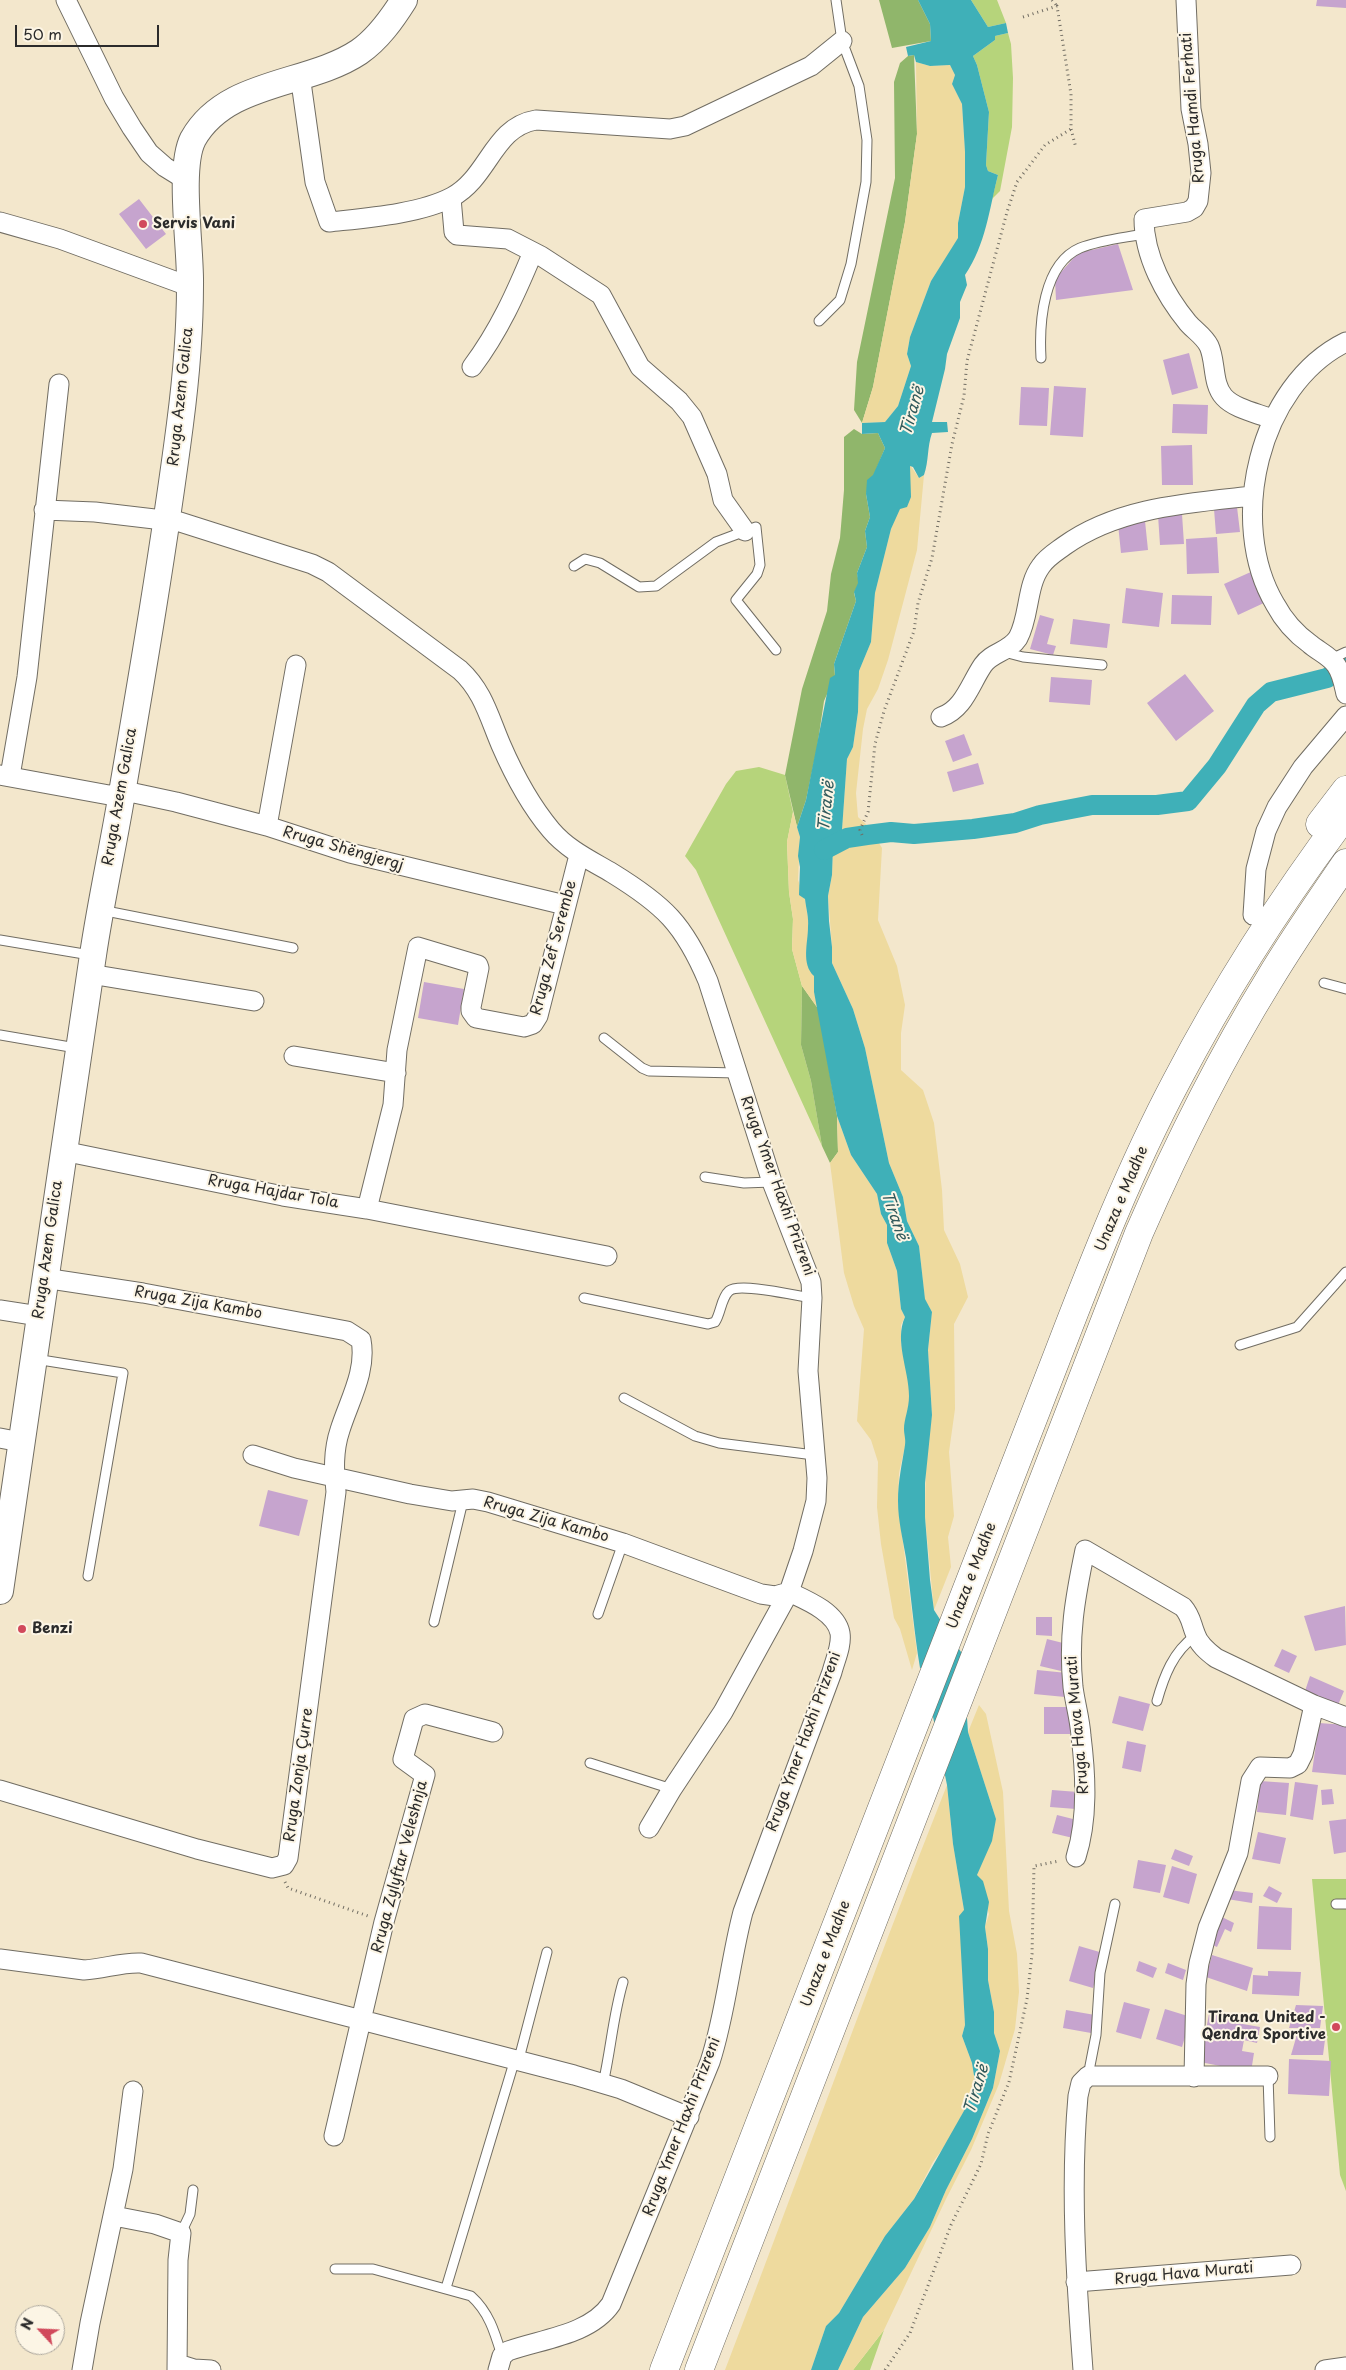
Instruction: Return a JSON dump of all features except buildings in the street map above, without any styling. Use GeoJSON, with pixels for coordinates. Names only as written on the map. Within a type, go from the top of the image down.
{"type":"FeatureCollection","features":[{"type":"Feature","properties":{"kind":"highway"},"geometry":{"type":"LineString","coordinates":[[1175,1082],[1193,1024],[1214,984],[1286,874],[1346,790]]}},
{"type":"Feature","properties":{"kind":"highway","name":"Unaza e Madhe"},"geometry":{"type":"LineString","coordinates":[[664,2370],[1083,1291],[1128,1182],[1175,1082],[1266,927],[1346,814]]}},
{"type":"Feature","properties":{"kind":"highway","name":"Unaza e Madhe"},"geometry":{"type":"LineString","coordinates":[[699,2370],[1125,1269],[1166,1171],[1207,1089],[1268,981],[1346,863]]}},
{"type":"Feature","properties":{"kind":"highway"},"geometry":{"type":"LineString","coordinates":[[1207,1089],[1222,1078],[1234,1064],[1286,978],[1346,893]]}},
{"type":"Feature","properties":{"kind":"main road","name":"Rruga Azem Galica"},"geometry":{"type":"LineString","coordinates":[[0,1590],[10,1440],[32,1359],[91,964],[122,794],[167,520],[180,418],[190,287],[186,180],[188,152],[200,129],[210,118],[239,99],[343,60],[358,52],[386,26],[404,0]]}},
{"type":"Feature","properties":{"kind":"street"},"geometry":{"type":"LineString","coordinates":[[66,0],[114,98],[132,128],[149,153],[165,167],[186,180]]}},
{"type":"Feature","properties":{"kind":"street","name":"Rruga Hamdi Ferhati"},"geometry":{"type":"LineString","coordinates":[[1144,234],[1144,219],[1187,212],[1194,208],[1198,200],[1201,173],[1198,144],[1191,109],[1186,0]]}},
{"type":"Feature","properties":{"kind":"street"},"geometry":{"type":"LineString","coordinates":[[300,75],[315,182],[329,222],[388,214],[451,198],[474,179],[502,139],[522,122],[536,120],[670,129],[685,126],[811,66],[842,41]]}},
{"type":"Feature","properties":{"kind":"street"},"geometry":{"type":"LineString","coordinates":[[451,198],[454,232],[457,235],[508,239],[533,252],[601,295],[640,367],[680,401],[692,417],[718,474],[723,500],[745,531]]}},
{"type":"Feature","properties":{"kind":"street"},"geometry":{"type":"LineString","coordinates":[[0,222],[60,239],[190,287]]}},
{"type":"Feature","properties":{"kind":"street"},"geometry":{"type":"LineString","coordinates":[[1144,234],[1147,248],[1167,290],[1188,324],[1209,346],[1216,366],[1217,384],[1223,396],[1234,405],[1272,419]]}},
{"type":"Feature","properties":{"kind":"street"},"geometry":{"type":"LineString","coordinates":[[472,367],[502,322],[533,252]]}},
{"type":"Feature","properties":{"kind":"street"},"geometry":{"type":"LineString","coordinates":[[1343,346],[1305,372],[1291,389],[1272,419],[1264,444],[1253,496],[1253,517],[1257,550],[1268,593],[1296,632],[1338,659],[1345,689]]}},
{"type":"Feature","properties":{"kind":"street"},"geometry":{"type":"LineString","coordinates":[[5,776],[27,677],[59,384]]}},
{"type":"Feature","properties":{"kind":"street"},"geometry":{"type":"LineString","coordinates":[[941,717],[950,714],[958,707],[989,658],[1004,652],[1018,637],[1036,574],[1041,565],[1069,542],[1091,529],[1142,512],[1178,504],[1253,496]]}},
{"type":"Feature","properties":{"kind":"street","name":"Rruga Ymer Haxhi Prizreni"},"geometry":{"type":"LineString","coordinates":[[44,510],[96,512],[167,520],[247,542],[312,564],[328,572],[474,682],[519,782],[538,812],[563,843],[579,855],[645,895],[668,914],[685,933],[708,981],[772,1182],[811,1282],[812,1298],[808,1371],[817,1478],[816,1501],[803,1552],[789,1592],[813,1603],[835,1622],[840,1633],[839,1647],[832,1672],[743,1912],[733,1949],[718,2037],[689,2118],[611,2304],[606,2312],[589,2324],[508,2351],[500,2363]]}},
{"type":"Feature","properties":{"kind":"street"},"geometry":{"type":"LineString","coordinates":[[267,826],[296,665]]}},
{"type":"Feature","properties":{"kind":"street"},"geometry":{"type":"LineString","coordinates":[[1253,915],[1256,869],[1266,831],[1293,781],[1346,716]]}},
{"type":"Feature","properties":{"kind":"street","name":"Rruga Shëngjergj"},"geometry":{"type":"LineString","coordinates":[[5,776],[109,795],[134,793],[176,802],[267,826],[350,853],[565,905]]}},
{"type":"Feature","properties":{"kind":"street","name":"Rruga Zef Serembe"},"geometry":{"type":"LineString","coordinates":[[396,1073],[397,1050],[418,947],[478,965],[471,1007],[471,1011],[476,1018],[528,1027],[538,1016],[579,855]]}},
{"type":"Feature","properties":{"kind":"street"},"geometry":{"type":"LineString","coordinates":[[91,964],[254,1001]]}},
{"type":"Feature","properties":{"kind":"street"},"geometry":{"type":"LineString","coordinates":[[294,1056],[396,1073],[393,1105],[367,1209]]}},
{"type":"Feature","properties":{"kind":"street","name":"Rruga Hajdar Tola"},"geometry":{"type":"LineString","coordinates":[[62,1151],[283,1196],[367,1209],[607,1256]]}},
{"type":"Feature","properties":{"kind":"street","name":"Rruga Zija Kambo"},"geometry":{"type":"LineString","coordinates":[[44,1278],[239,1310],[354,1334],[361,1340],[360,1372],[340,1430],[334,1455],[335,1476],[410,1494],[452,1501],[473,1499],[488,1502],[622,1543],[761,1594],[775,1596],[789,1592]]}},
{"type":"Feature","properties":{"kind":"street"},"geometry":{"type":"LineString","coordinates":[[0,1310],[39,1316]]}},
{"type":"Feature","properties":{"kind":"street"},"geometry":{"type":"LineString","coordinates":[[252,1454],[294,1468],[335,1476]]}},
{"type":"Feature","properties":{"kind":"street","name":"Rruga Zonja Çurre"},"geometry":{"type":"LineString","coordinates":[[278,1869],[284,1865],[288,1858],[336,1492],[335,1476]]}},
{"type":"Feature","properties":{"kind":"street","name":"Rruga Hava Murati"},"geometry":{"type":"LineString","coordinates":[[1076,1857],[1082,1838],[1085,1780],[1081,1734],[1073,1686],[1071,1626],[1085,1550],[1183,1607],[1190,1614],[1195,1636]]}},
{"type":"Feature","properties":{"kind":"street"},"geometry":{"type":"LineString","coordinates":[[649,1828],[672,1789],[723,1712],[789,1592]]}},
{"type":"Feature","properties":{"kind":"street"},"geometry":{"type":"LineString","coordinates":[[1195,1636],[1204,1649],[1216,1658],[1314,1705],[1346,1717]]}},
{"type":"Feature","properties":{"kind":"street"},"geometry":{"type":"LineString","coordinates":[[1194,2078],[1198,1963],[1208,1928],[1238,1853],[1251,1781],[1260,1767],[1290,1768],[1298,1764],[1303,1754],[1314,1705]]}},
{"type":"Feature","properties":{"kind":"street","name":"Rruga Zylyftar Veleshnja"},"geometry":{"type":"LineString","coordinates":[[334,2136],[384,1922],[425,1775],[403,1759],[414,1719],[425,1714],[493,1732]]}},
{"type":"Feature","properties":{"kind":"street"},"geometry":{"type":"LineString","coordinates":[[0,1790],[197,1849],[278,1869]]}},
{"type":"Feature","properties":{"kind":"street"},"geometry":{"type":"LineString","coordinates":[[0,1959],[84,1970],[97,1969],[123,1962],[141,1963],[361,2018],[604,2084],[689,2118]]}},
{"type":"Feature","properties":{"kind":"street"},"geometry":{"type":"LineString","coordinates":[[1083,2370],[1076,2282],[1074,2140],[1081,2084],[1088,2076],[1194,2078],[1268,2076]]}},
{"type":"Feature","properties":{"kind":"street"},"geometry":{"type":"LineString","coordinates":[[82,2370],[90,2323],[123,2169],[132,2091]]}},
{"type":"Feature","properties":{"kind":"street"},"geometry":{"type":"LineString","coordinates":[[114,2216],[155,2224],[181,2233],[178,2260],[177,2367],[212,2370]]}},
{"type":"Feature","properties":{"kind":"street","name":"Rruga Hava Murati"},"geometry":{"type":"LineString","coordinates":[[1076,2282],[1291,2265]]}},
{"type":"Feature","properties":{"kind":"street"},"geometry":{"type":"LineString","coordinates":[[1325,2370],[1346,2367]]}},
{"type":"Feature","properties":{"kind":"lane"},"geometry":{"type":"LineString","coordinates":[[819,321],[840,300],[851,264],[866,182],[867,140],[859,86],[842,41],[836,0]]}},
{"type":"Feature","properties":{"kind":"lane"},"geometry":{"type":"LineString","coordinates":[[1041,358],[1039,329],[1044,303],[1053,277],[1065,258],[1079,249],[1098,242],[1144,234]]}},
{"type":"Feature","properties":{"kind":"lane"},"geometry":{"type":"LineString","coordinates":[[574,566],[585,559],[600,562],[639,587],[656,586],[716,542],[756,527],[760,565],[757,574],[736,600],[776,650]]}},
{"type":"Feature","properties":{"kind":"lane"},"geometry":{"type":"LineString","coordinates":[[1004,652],[1024,657],[1102,665]]}},
{"type":"Feature","properties":{"kind":"lane"},"geometry":{"type":"LineString","coordinates":[[100,910],[292,948]]}},
{"type":"Feature","properties":{"kind":"lane"},"geometry":{"type":"LineString","coordinates":[[0,940],[91,964]]}},
{"type":"Feature","properties":{"kind":"lane"},"geometry":{"type":"LineString","coordinates":[[1324,983],[1346,989]]}},
{"type":"Feature","properties":{"kind":"lane"},"geometry":{"type":"LineString","coordinates":[[0,1035],[78,1049]]}},
{"type":"Feature","properties":{"kind":"lane"},"geometry":{"type":"LineString","coordinates":[[604,1038],[642,1068],[649,1071],[737,1072]]}},
{"type":"Feature","properties":{"kind":"lane"},"geometry":{"type":"LineString","coordinates":[[705,1177],[744,1183],[772,1182]]}},
{"type":"Feature","properties":{"kind":"lane"},"geometry":{"type":"LineString","coordinates":[[1240,1345],[1297,1327],[1346,1272]]}},
{"type":"Feature","properties":{"kind":"lane"},"geometry":{"type":"LineString","coordinates":[[584,1298],[708,1324],[715,1322],[720,1316],[725,1297],[728,1291],[734,1288],[751,1288],[812,1298]]}},
{"type":"Feature","properties":{"kind":"lane"},"geometry":{"type":"LineString","coordinates":[[32,1359],[123,1373],[88,1576]]}},
{"type":"Feature","properties":{"kind":"lane"},"geometry":{"type":"LineString","coordinates":[[624,1398],[695,1436],[719,1443],[814,1455]]}},
{"type":"Feature","properties":{"kind":"lane"},"geometry":{"type":"LineString","coordinates":[[434,1622],[463,1501]]}},
{"type":"Feature","properties":{"kind":"lane"},"geometry":{"type":"LineString","coordinates":[[598,1614],[622,1543]]}},
{"type":"Feature","properties":{"kind":"lane"},"geometry":{"type":"LineString","coordinates":[[1157,1701],[1164,1678],[1172,1662],[1182,1645],[1195,1636]]}},
{"type":"Feature","properties":{"kind":"lane"},"geometry":{"type":"LineString","coordinates":[[590,1763],[672,1789]]}},
{"type":"Feature","properties":{"kind":"lane"},"geometry":{"type":"LineString","coordinates":[[1088,2076],[1096,2035],[1100,1973],[1115,1904]]}},
{"type":"Feature","properties":{"kind":"lane"},"geometry":{"type":"LineString","coordinates":[[1336,1904],[1346,1904]]}},
{"type":"Feature","properties":{"kind":"lane"},"geometry":{"type":"LineString","coordinates":[[446,2288],[521,2051],[547,1952]]}},
{"type":"Feature","properties":{"kind":"lane"},"geometry":{"type":"LineString","coordinates":[[604,2084],[610,2055],[614,2014],[622,1982]]}},
{"type":"Feature","properties":{"kind":"lane"},"geometry":{"type":"LineString","coordinates":[[1268,2076],[1270,2137]]}},
{"type":"Feature","properties":{"kind":"lane"},"geometry":{"type":"LineString","coordinates":[[181,2233],[190,2214],[193,2190]]}},
{"type":"Feature","properties":{"kind":"lane"},"geometry":{"type":"LineString","coordinates":[[335,2269],[373,2269],[471,2296],[481,2305],[494,2329],[500,2363]]}},
{"type":"Feature","properties":{"kind":"path"},"geometry":{"type":"LineString","coordinates":[[1052,0],[1057,6],[1072,94],[1071,129],[1076,148]]}},
{"type":"Feature","properties":{"kind":"path"},"geometry":{"type":"LineString","coordinates":[[1022,17],[1057,6]]}},
{"type":"Feature","properties":{"kind":"path"},"geometry":{"type":"LineString","coordinates":[[862,836],[860,830],[868,812],[875,744],[884,711],[914,631],[919,597],[932,558],[952,444],[964,396],[967,361],[1007,212],[1017,182],[1045,145],[1071,129]]}},
{"type":"Feature","properties":{"kind":"path"},"geometry":{"type":"LineString","coordinates":[[885,2370],[910,2333],[951,2224],[981,2164],[988,2134],[1009,2082],[1027,1999],[1032,1954],[1034,1866],[1076,1857]]}},
{"type":"Feature","properties":{"kind":"path"},"geometry":{"type":"LineString","coordinates":[[278,1869],[288,1888],[384,1922]]}},
{"type":"Feature","properties":{"kind":"green space"},"geometry":{"type":"Polygon","coordinates":[[[879,0],[918,0],[930,24],[931,41],[892,48],[879,0]]]}},
{"type":"Feature","properties":{"kind":"green space"},"geometry":{"type":"Polygon","coordinates":[[[971,0],[997,0],[1006,23],[988,27],[971,0]]]}},
{"type":"Feature","properties":{"kind":"green space"},"geometry":{"type":"Polygon","coordinates":[[[1008,33],[1011,44],[1013,78],[1012,127],[1000,191],[992,199],[998,175],[988,171],[986,165],[989,112],[973,56],[995,40],[995,36],[1008,33]]]}},
{"type":"Feature","properties":{"kind":"green space"},"geometry":{"type":"Polygon","coordinates":[[[914,55],[917,134],[905,222],[873,387],[862,423],[854,410],[857,362],[895,178],[894,82],[900,63],[908,56],[914,55]]]}},
{"type":"Feature","properties":{"kind":"green space"},"geometry":{"type":"Polygon","coordinates":[[[854,429],[862,434],[878,433],[885,448],[866,494],[870,517],[865,531],[867,547],[857,573],[859,583],[854,593],[856,601],[834,664],[835,676],[824,701],[817,748],[806,800],[797,827],[785,775],[802,689],[827,611],[831,574],[840,538],[844,490],[844,437],[854,429]]]}},
{"type":"Feature","properties":{"kind":"green space"},"geometry":{"type":"Polygon","coordinates":[[[759,767],[785,775],[793,812],[787,842],[789,892],[793,919],[792,949],[802,986],[801,1045],[811,1081],[822,1146],[696,870],[685,856],[726,784],[736,771],[759,767]]]}},
{"type":"Feature","properties":{"kind":"green space"},"geometry":{"type":"Polygon","coordinates":[[[802,986],[819,1010],[837,1116],[838,1152],[830,1163],[822,1146],[811,1081],[801,1045],[802,986]]]}},
{"type":"Feature","properties":{"kind":"green space","name":"Tirana United - Qendra Sportive"},"geometry":{"type":"Polygon","coordinates":[[[1312,1879],[1346,1879],[1346,2191],[1340,2175],[1312,1879]]]}},
{"type":"Feature","properties":{"kind":"green space"},"geometry":{"type":"Polygon","coordinates":[[[884,2330],[870,2370],[853,2370],[884,2330]]]}},
{"type":"Feature","properties":{"kind":"sand"},"geometry":{"type":"Polygon","coordinates":[[[916,62],[930,66],[950,65],[955,75],[952,84],[962,104],[965,187],[958,223],[958,239],[931,281],[910,337],[907,354],[911,366],[898,406],[885,422],[862,423],[873,387],[905,222],[917,134],[916,62]]]}},
{"type":"Feature","properties":{"kind":"sand"},"geometry":{"type":"Polygon","coordinates":[[[910,465],[919,478],[924,475],[917,550],[888,660],[878,689],[867,709],[856,793],[858,817],[870,828],[882,848],[878,920],[897,966],[905,1005],[901,1033],[901,1070],[923,1090],[934,1123],[942,1190],[944,1230],[960,1264],[968,1297],[954,1324],[955,1409],[949,1452],[954,1516],[948,1537],[951,1567],[934,1610],[925,1517],[926,1456],[932,1415],[928,1350],[932,1312],[925,1300],[919,1246],[907,1221],[903,1197],[889,1163],[865,1048],[853,1009],[832,963],[828,896],[832,875],[833,847],[842,830],[847,759],[853,747],[858,712],[859,671],[871,642],[875,593],[891,529],[910,480],[910,465]]]}},
{"type":"Feature","properties":{"kind":"sand"},"geometry":{"type":"Polygon","coordinates":[[[793,812],[800,837],[798,880],[805,899],[809,925],[806,955],[814,976],[814,992],[819,1010],[802,986],[792,949],[793,919],[789,892],[787,842],[793,812]]]}},
{"type":"Feature","properties":{"kind":"sand"},"geometry":{"type":"Polygon","coordinates":[[[837,1116],[851,1155],[877,1194],[881,1214],[887,1225],[887,1243],[897,1271],[901,1309],[905,1317],[901,1325],[901,1344],[909,1382],[909,1412],[904,1429],[906,1442],[899,1473],[898,1503],[917,1653],[912,1670],[900,1629],[894,1618],[881,1544],[877,1507],[878,1462],[871,1440],[857,1421],[864,1329],[854,1306],[844,1273],[830,1163],[838,1152],[837,1116]]]}},
{"type":"Feature","properties":{"kind":"sand"},"geometry":{"type":"Polygon","coordinates":[[[979,1705],[986,1714],[1003,1792],[1009,1911],[1017,1954],[1019,1992],[1015,2029],[999,2084],[971,2150],[884,2330],[853,2370],[838,2370],[863,2317],[905,2268],[930,2227],[972,2139],[993,2088],[1000,2051],[994,2033],[994,2012],[988,1980],[988,1949],[985,1927],[989,1914],[977,1875],[996,1819],[968,1732],[979,1705]]]}},
{"type":"Feature","properties":{"kind":"sand"},"geometry":{"type":"Polygon","coordinates":[[[947,1785],[953,1844],[964,1910],[962,1963],[965,2025],[962,2036],[972,2063],[975,2082],[965,2109],[949,2140],[933,2162],[914,2199],[885,2236],[839,2313],[826,2326],[811,2370],[725,2370],[890,1931],[947,1785]]]}},
{"type":"Feature","properties":{"kind":"water","name":"Tiranë"},"geometry":{"type":"Polygon","coordinates":[[[918,0],[971,0],[988,27],[1006,23],[1008,33],[995,36],[995,40],[973,56],[989,112],[986,165],[988,171],[998,175],[982,239],[978,251],[965,275],[967,285],[960,302],[960,318],[947,354],[932,422],[947,422],[948,432],[932,433],[924,475],[919,478],[913,467],[910,466],[911,497],[907,507],[900,509],[891,529],[875,593],[871,642],[859,671],[858,712],[853,747],[847,759],[842,830],[833,847],[832,875],[828,896],[832,963],[853,1009],[865,1048],[889,1163],[903,1197],[907,1221],[919,1246],[925,1299],[932,1312],[928,1350],[932,1415],[925,1483],[925,1517],[930,1580],[934,1610],[961,1652],[974,1650],[963,1661],[968,1732],[996,1819],[992,1841],[977,1875],[983,1881],[989,1902],[985,1927],[988,1949],[988,1980],[994,2012],[994,2033],[1000,2051],[993,2088],[972,2139],[930,2227],[905,2268],[863,2317],[838,2370],[811,2370],[826,2326],[839,2313],[885,2236],[914,2199],[965,2109],[975,2082],[972,2063],[962,2036],[965,2025],[959,1916],[964,1910],[953,1844],[947,1785],[923,1668],[920,1668],[899,1516],[900,1473],[905,1445],[904,1425],[909,1396],[901,1346],[902,1326],[905,1317],[901,1309],[897,1271],[887,1243],[887,1225],[881,1214],[877,1194],[851,1155],[837,1116],[814,992],[814,976],[806,959],[808,920],[805,899],[799,895],[800,867],[798,856],[800,837],[797,827],[806,800],[830,678],[835,675],[834,664],[856,601],[854,592],[858,583],[857,573],[867,547],[865,531],[870,517],[866,494],[867,480],[873,475],[885,448],[878,433],[862,434],[862,423],[885,422],[898,406],[911,366],[907,354],[910,337],[931,281],[958,238],[958,223],[965,187],[962,104],[952,84],[955,75],[950,65],[930,66],[916,62],[914,55],[908,56],[906,47],[931,41],[930,24],[918,0]]]}},
{"type":"Feature","properties":{"kind":"waterway"},"geometry":{"type":"LineString","coordinates":[[824,850],[847,838],[867,835],[891,832],[914,834],[973,829],[1015,823],[1040,815],[1092,805],[1157,805],[1188,801],[1217,766],[1256,705],[1271,692],[1327,678],[1346,666]]}},
{"type":"Feature","properties":{"kind":"place","name":"Servis Vani"},"geometry":{"type":"Point","coordinates":[143,224]}},
{"type":"Feature","properties":{"kind":"place","name":"Benzi"},"geometry":{"type":"Point","coordinates":[22,1629]}},
{"type":"Feature","properties":{"kind":"place","name":"Tirana United - Qendra Sportive"},"geometry":{"type":"Point","coordinates":[1336,2027]}}]}
